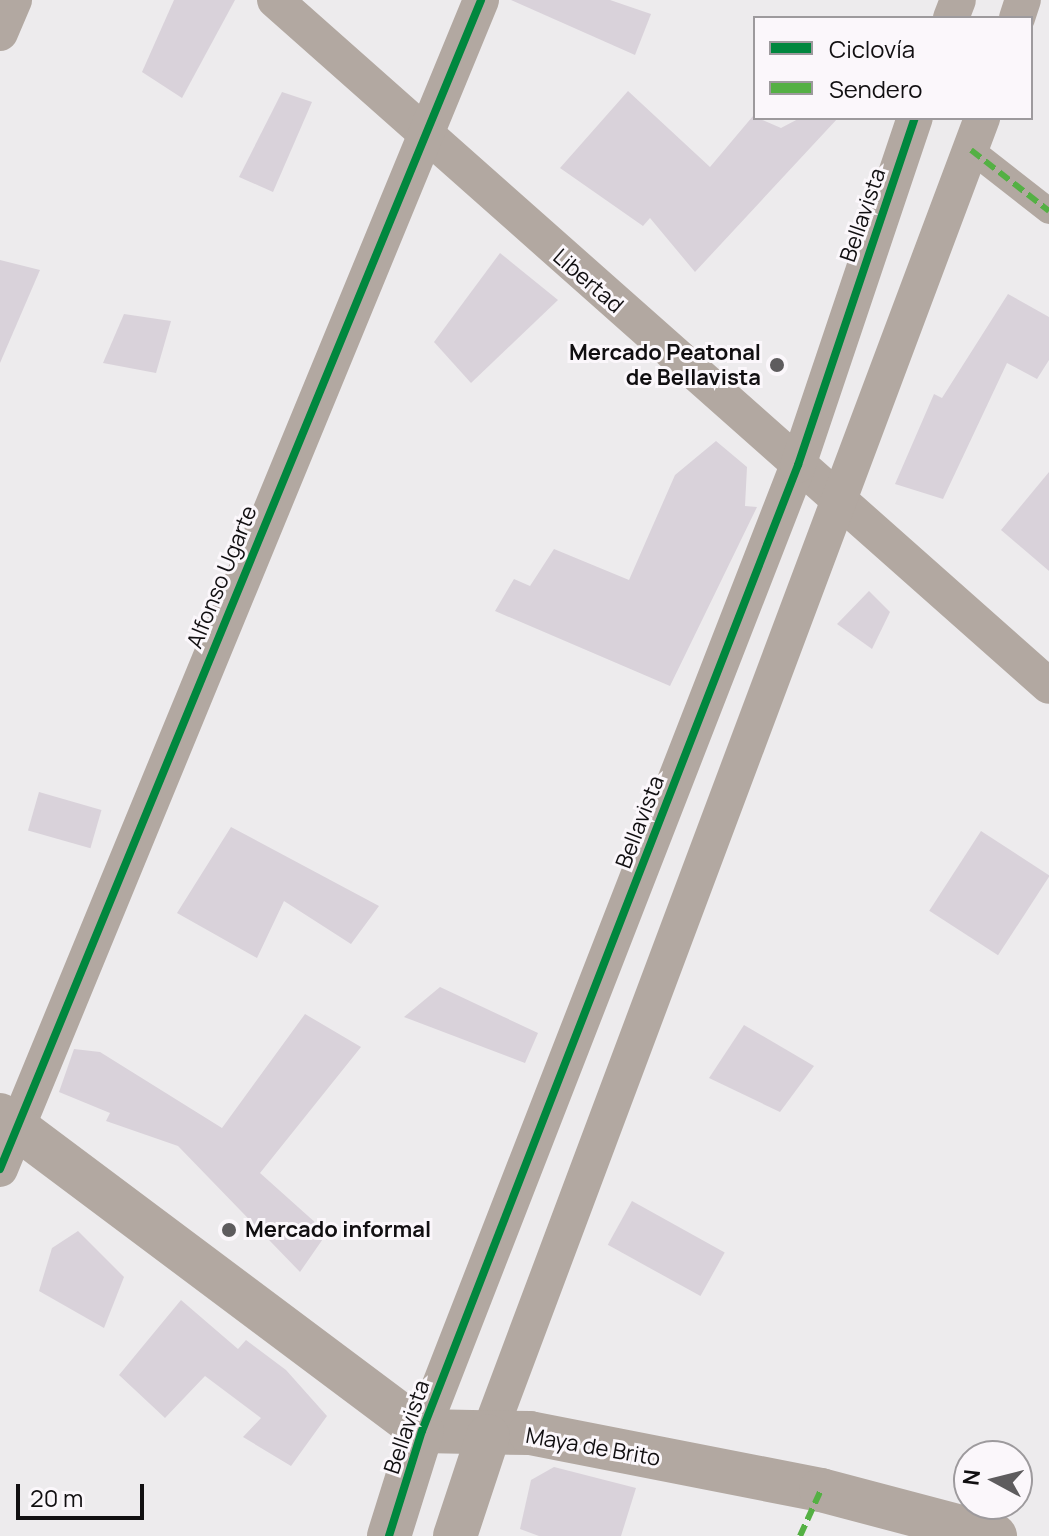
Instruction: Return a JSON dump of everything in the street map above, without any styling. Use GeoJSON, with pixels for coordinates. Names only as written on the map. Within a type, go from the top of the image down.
{"type":"FeatureCollection","features":[{"type":"Feature","properties":{"kind":"street"},"geometry":{"type":"LineString","coordinates":[[0,33],[14,0]]}},
{"type":"Feature","properties":{"kind":"street","name":"Libertad"},"geometry":{"type":"LineString","coordinates":[[275,0],[423,136],[1049,686]]}},
{"type":"Feature","properties":{"kind":"street","name":"Alfonso Ugarte"},"geometry":{"type":"LineString","coordinates":[[0,1169],[9,1120],[481,0]]}},
{"type":"Feature","properties":{"kind":"street","name":"Bellavista"},"geometry":{"type":"LineString","coordinates":[[389,1536],[422,1431],[798,465],[914,120]]}},
{"type":"Feature","properties":{"kind":"street"},"geometry":{"type":"LineString","coordinates":[[455,1536],[488,1436],[977,134],[1049,211]]}},
{"type":"Feature","properties":{"kind":"street"},"geometry":{"type":"LineString","coordinates":[[9,1120],[422,1431]]}},
{"type":"Feature","properties":{"kind":"street","name":"Maya de Brito"},"geometry":{"type":"LineString","coordinates":[[422,1431],[488,1436],[530,1433],[821,1490],[995,1536]]}},
{"type":"Feature","properties":{"kind":"building"},"geometry":{"type":"Polygon","coordinates":[[[174,0],[235,0],[182,98],[142,72],[174,0]]]}},
{"type":"Feature","properties":{"kind":"building"},"geometry":{"type":"Polygon","coordinates":[[[511,0],[610,0],[651,14],[635,55],[511,0]]]}},
{"type":"Feature","properties":{"kind":"building"},"geometry":{"type":"Polygon","coordinates":[[[628,91],[710,167],[753,116],[753,120],[762,120],[781,128],[796,120],[836,120],[695,272],[650,218],[643,226],[560,168],[628,91]]]}},
{"type":"Feature","properties":{"kind":"building"},"geometry":{"type":"Polygon","coordinates":[[[282,92],[312,102],[273,192],[239,177],[282,92]]]}},
{"type":"Feature","properties":{"kind":"building"},"geometry":{"type":"Polygon","coordinates":[[[500,253],[558,300],[471,383],[434,342],[500,253]]]}},
{"type":"Feature","properties":{"kind":"building"},"geometry":{"type":"Polygon","coordinates":[[[0,260],[40,270],[0,363],[0,260]]]}},
{"type":"Feature","properties":{"kind":"building"},"geometry":{"type":"Polygon","coordinates":[[[1008,294],[1049,317],[1049,360],[1037,379],[1007,363],[943,499],[895,484],[934,394],[942,398],[1008,294]]]}},
{"type":"Feature","properties":{"kind":"building"},"geometry":{"type":"Polygon","coordinates":[[[124,314],[171,321],[156,373],[103,363],[124,314]]]}},
{"type":"Feature","properties":{"kind":"building"},"geometry":{"type":"Polygon","coordinates":[[[716,441],[747,467],[745,506],[757,507],[670,686],[495,611],[514,579],[530,586],[554,549],[629,580],[675,475],[716,441]]]}},
{"type":"Feature","properties":{"kind":"building"},"geometry":{"type":"Polygon","coordinates":[[[1049,472],[1049,571],[1001,530],[1049,472]]]}},
{"type":"Feature","properties":{"kind":"building"},"geometry":{"type":"Polygon","coordinates":[[[869,591],[890,612],[872,649],[837,624],[869,591]]]}},
{"type":"Feature","properties":{"kind":"building"},"geometry":{"type":"Polygon","coordinates":[[[39,792],[101,810],[90,848],[28,830],[39,792]]]}},
{"type":"Feature","properties":{"kind":"building"},"geometry":{"type":"Polygon","coordinates":[[[231,827],[379,906],[351,944],[284,901],[257,958],[177,913],[231,827]]]}},
{"type":"Feature","properties":{"kind":"building"},"geometry":{"type":"Polygon","coordinates":[[[981,831],[1049,875],[998,955],[929,911],[981,831]]]}},
{"type":"Feature","properties":{"kind":"building"},"geometry":{"type":"Polygon","coordinates":[[[440,987],[538,1033],[525,1063],[404,1017],[440,987]]]}},
{"type":"Feature","properties":{"kind":"building"},"geometry":{"type":"Polygon","coordinates":[[[305,1014],[361,1047],[260,1173],[327,1233],[300,1272],[178,1146],[106,1121],[110,1113],[59,1092],[74,1049],[100,1052],[222,1128],[305,1014]]]}},
{"type":"Feature","properties":{"kind":"building"},"geometry":{"type":"Polygon","coordinates":[[[744,1025],[814,1066],[780,1112],[709,1078],[744,1025]]]}},
{"type":"Feature","properties":{"kind":"building"},"geometry":{"type":"Polygon","coordinates":[[[632,1201],[725,1252],[700,1296],[608,1245],[632,1201]]]}},
{"type":"Feature","properties":{"kind":"building"},"geometry":{"type":"Polygon","coordinates":[[[78,1231],[124,1277],[104,1328],[39,1291],[52,1248],[78,1231]]]}},
{"type":"Feature","properties":{"kind":"building"},"geometry":{"type":"Polygon","coordinates":[[[181,1300],[238,1349],[246,1340],[286,1370],[327,1416],[291,1466],[243,1437],[261,1418],[205,1376],[165,1418],[119,1375],[181,1300]]]}},
{"type":"Feature","properties":{"kind":"building"},"geometry":{"type":"Polygon","coordinates":[[[554,1467],[636,1488],[621,1536],[539,1536],[520,1529],[531,1480],[554,1467]]]}},
{"type":"Feature","properties":{"kind":"marked path"},"geometry":{"type":"LineString","coordinates":[[971,150],[1049,211]]}},
{"type":"Feature","properties":{"kind":"marked path"},"geometry":{"type":"LineString","coordinates":[[800,1536],[821,1490]]}},
{"type":"Feature","properties":{"kind":"cycle path"},"geometry":{"type":"LineString","coordinates":[[0,1169],[481,0]]}},
{"type":"Feature","properties":{"kind":"cycle path"},"geometry":{"type":"LineString","coordinates":[[389,1536],[422,1431],[798,465],[914,120]]}},
{"type":"Feature","properties":{"kind":"place","name":"Mercado Peatonal de Bellavista"},"geometry":{"type":"Point","coordinates":[777,365]}},
{"type":"Feature","properties":{"kind":"place","name":"Mercado informal"},"geometry":{"type":"Point","coordinates":[229,1230]}}]}
